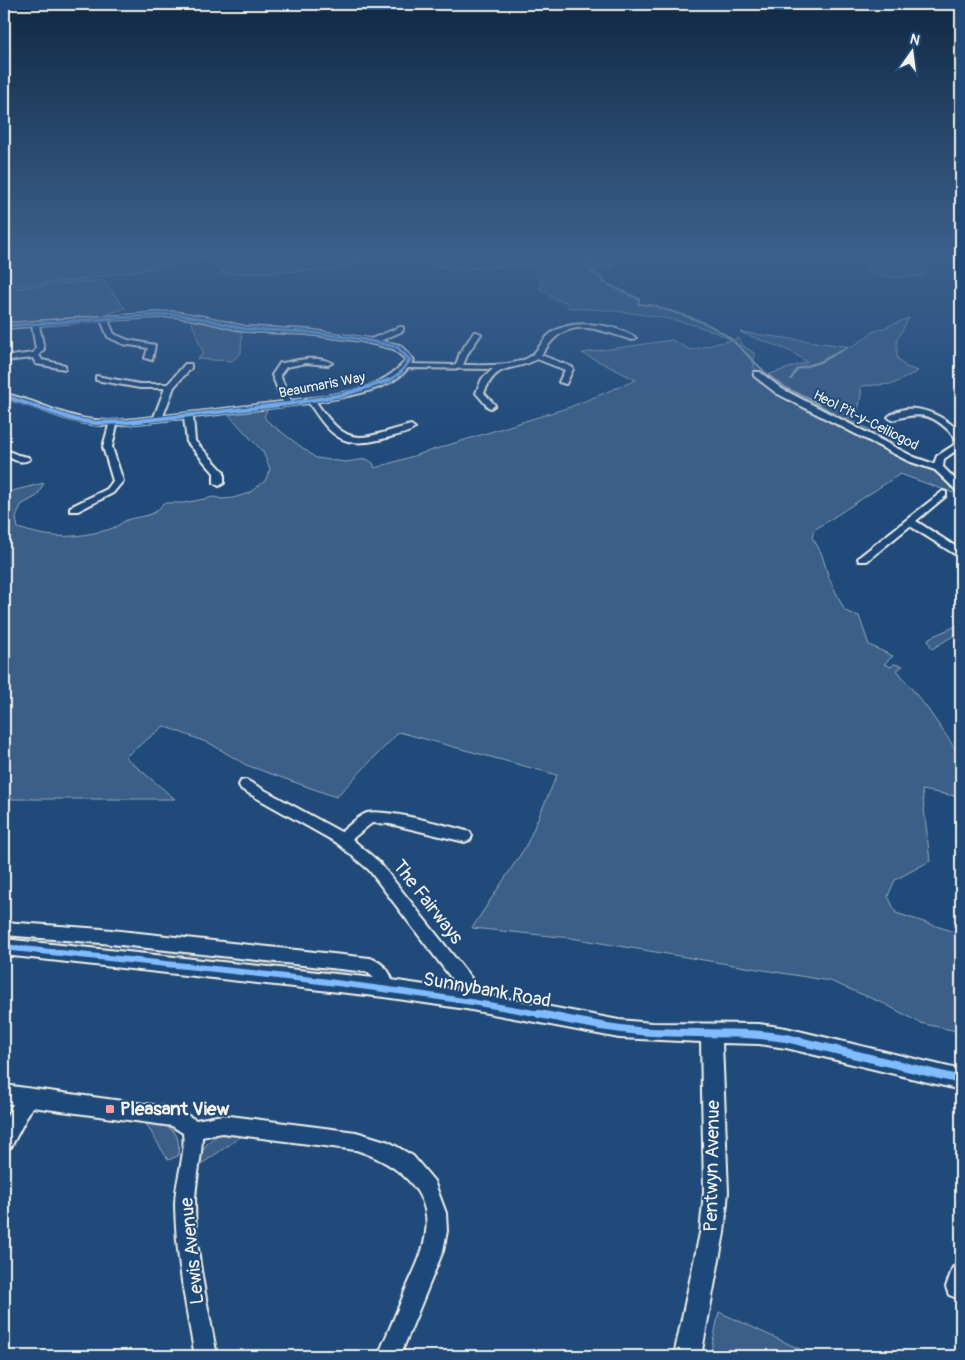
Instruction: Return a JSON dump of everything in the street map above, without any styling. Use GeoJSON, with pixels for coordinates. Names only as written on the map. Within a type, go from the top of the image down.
{"type":"FeatureCollection","features":[{"type":"Feature","properties":{"kind":"street"},"geometry":{"type":"LineString","coordinates":[[4,326],[70,320]]}},
{"type":"Feature","properties":{"kind":"street"},"geometry":{"type":"LineString","coordinates":[[105,320],[111,335],[126,342],[152,347],[149,358]]}},
{"type":"Feature","properties":{"kind":"street"},"geometry":{"type":"LineString","coordinates":[[211,320],[245,329],[307,332],[397,347],[410,360],[407,366],[500,366],[532,359],[560,330],[576,326],[594,327],[632,338]]}},
{"type":"Feature","properties":{"kind":"street"},"geometry":{"type":"LineString","coordinates":[[4,359],[35,355],[40,349],[35,323]]}},
{"type":"Feature","properties":{"kind":"street"},"geometry":{"type":"LineString","coordinates":[[370,342],[400,329]]}},
{"type":"Feature","properties":{"kind":"street"},"geometry":{"type":"LineString","coordinates":[[459,366],[464,353],[477,334]]}},
{"type":"Feature","properties":{"kind":"street"},"geometry":{"type":"LineString","coordinates":[[35,355],[39,362],[62,367]]}},
{"type":"Feature","properties":{"kind":"street"},"geometry":{"type":"LineString","coordinates":[[536,356],[569,369],[563,382]]}},
{"type":"Feature","properties":{"kind":"street"},"geometry":{"type":"LineString","coordinates":[[277,358],[289,364]]}},
{"type":"Feature","properties":{"kind":"street"},"geometry":{"type":"LineString","coordinates":[[288,404],[276,375],[283,366],[306,361],[328,363]]}},
{"type":"Feature","properties":{"kind":"street"},"geometry":{"type":"LineString","coordinates":[[157,418],[170,386],[188,366]]}},
{"type":"Feature","properties":{"kind":"street","name":"Beaumaris Way"},"geometry":{"type":"LineString","coordinates":[[4,396],[76,420],[114,423],[311,400],[369,388],[387,382],[407,366]]}},
{"type":"Feature","properties":{"kind":"street"},"geometry":{"type":"LineString","coordinates":[[491,405],[480,393],[485,381],[500,366]]}},
{"type":"Feature","properties":{"kind":"street","name":"Heol Pit-y-Ceiliogod"},"geometry":{"type":"LineString","coordinates":[[757,374],[788,396],[910,459],[938,468],[961,490]]}},
{"type":"Feature","properties":{"kind":"street"},"geometry":{"type":"LineString","coordinates":[[99,378],[140,386],[170,386]]}},
{"type":"Feature","properties":{"kind":"street"},"geometry":{"type":"LineString","coordinates":[[311,400],[333,430],[345,437],[367,439],[397,429],[411,428]]}},
{"type":"Feature","properties":{"kind":"street"},"geometry":{"type":"LineString","coordinates":[[892,417],[899,413],[918,412],[938,418],[952,428],[960,437],[960,443],[957,448],[940,458],[938,468]]}},
{"type":"Feature","properties":{"kind":"street"},"geometry":{"type":"LineString","coordinates":[[188,415],[192,442],[219,472],[219,483]]}},
{"type":"Feature","properties":{"kind":"street"},"geometry":{"type":"LineString","coordinates":[[74,509],[94,504],[110,491],[118,481],[105,448],[108,433],[114,423]]}},
{"type":"Feature","properties":{"kind":"street"},"geometry":{"type":"LineString","coordinates":[[4,452],[21,458],[7,465]]}},
{"type":"Feature","properties":{"kind":"street"},"geometry":{"type":"LineString","coordinates":[[863,559],[944,494]]}},
{"type":"Feature","properties":{"kind":"street"},"geometry":{"type":"LineString","coordinates":[[909,521],[961,555]]}},
{"type":"Feature","properties":{"kind":"street","name":"The Fairways"},"geometry":{"type":"LineString","coordinates":[[246,785],[342,839],[374,866],[465,983],[468,991],[466,1000]]}},
{"type":"Feature","properties":{"kind":"street"},"geometry":{"type":"LineString","coordinates":[[342,839],[369,818],[390,819],[465,836]]}},
{"type":"Feature","properties":{"kind":"street"},"geometry":{"type":"LineString","coordinates":[[4,928],[102,936],[370,965],[379,970],[384,979],[384,988]]}},
{"type":"Feature","properties":{"kind":"street","name":"Sunnybank Road"},"geometry":{"type":"LineString","coordinates":[[4,947],[384,988],[466,1000],[619,1029],[652,1032],[759,1034],[786,1038],[961,1080]]}},
{"type":"Feature","properties":{"kind":"street","name":"Pentwyn Avenue"},"geometry":{"type":"LineString","coordinates":[[687,1356],[712,1234],[716,1192],[711,1033]]}},
{"type":"Feature","properties":{"kind":"street"},"geometry":{"type":"LineString","coordinates":[[4,1094],[174,1117],[185,1122],[192,1130],[222,1124],[356,1140],[382,1149],[406,1163],[427,1188],[436,1214],[437,1231],[433,1251],[389,1356]]}},
{"type":"Feature","properties":{"kind":"street"},"geometry":{"type":"LineString","coordinates":[[4,1140],[27,1097]]}},
{"type":"Feature","properties":{"kind":"street","name":"Lewis Avenue"},"geometry":{"type":"LineString","coordinates":[[192,1130],[185,1201],[187,1237],[206,1356]]}},
{"type":"Feature","properties":{"kind":"shaded area"},"geometry":{"type":"Polygon","coordinates":[[[4,320],[36,320],[4,323],[4,320]]]}},
{"type":"Feature","properties":{"kind":"shaded area"},"geometry":{"type":"Polygon","coordinates":[[[191,320],[242,332],[241,353],[232,361],[197,359],[204,353],[191,320]]]}},
{"type":"Feature","properties":{"kind":"shaded area"},"geometry":{"type":"Polygon","coordinates":[[[676,320],[697,320],[707,324],[733,340],[739,338],[743,346],[754,353],[754,367],[764,376],[807,362],[790,351],[740,332],[852,347],[873,332],[903,320],[908,320],[897,340],[897,358],[906,367],[918,371],[893,384],[861,386],[861,398],[857,413],[847,418],[892,441],[901,455],[934,471],[956,492],[953,493],[900,474],[814,530],[812,537],[821,552],[829,578],[845,611],[859,616],[869,645],[893,656],[884,664],[891,667],[894,664],[903,666],[897,670],[927,708],[961,757],[961,797],[922,790],[930,861],[895,880],[888,896],[896,913],[961,934],[961,1032],[920,1023],[885,1004],[830,981],[571,938],[472,928],[526,846],[557,775],[399,732],[336,797],[246,765],[211,744],[164,726],[125,757],[175,799],[4,799],[4,493],[44,483],[37,496],[21,505],[16,518],[18,528],[56,536],[74,536],[111,529],[127,520],[152,514],[163,503],[184,503],[214,497],[222,499],[233,498],[249,493],[265,481],[270,469],[263,452],[227,413],[268,409],[264,416],[267,421],[316,458],[345,462],[367,459],[373,463],[375,468],[570,407],[636,380],[582,353],[672,340],[690,350],[732,340],[676,320]]]}},
{"type":"Feature","properties":{"kind":"shaded area"},"geometry":{"type":"Polygon","coordinates":[[[956,626],[961,626],[961,631],[932,649],[928,641],[929,638],[956,626]]]}},
{"type":"Feature","properties":{"kind":"shaded area"},"geometry":{"type":"Polygon","coordinates":[[[4,932],[49,935],[361,971],[361,975],[272,969],[4,939],[4,932]]]}},
{"type":"Feature","properties":{"kind":"shaded area"},"geometry":{"type":"Polygon","coordinates":[[[145,1122],[172,1130],[178,1139],[178,1156],[168,1160],[145,1122]]]}},
{"type":"Feature","properties":{"kind":"shaded area"},"geometry":{"type":"Polygon","coordinates":[[[223,1133],[245,1134],[197,1167],[200,1155],[209,1142],[217,1135],[223,1133]]]}},
{"type":"Feature","properties":{"kind":"shaded area"},"geometry":{"type":"Polygon","coordinates":[[[719,1312],[815,1356],[710,1356],[719,1312]]]}},
{"type":"Feature","properties":{"kind":"waterway"},"geometry":{"type":"LineString","coordinates":[[698,320],[717,329],[733,341],[776,381]]}},
{"type":"Feature","properties":{"kind":"waterway"},"geometry":{"type":"LineString","coordinates":[[791,379],[797,369],[820,362],[848,347]]}},
{"type":"Feature","properties":{"kind":"waterway"},"geometry":{"type":"LineString","coordinates":[[774,380],[789,390],[808,398],[837,416],[890,443]]}},
{"type":"Feature","properties":{"kind":"cycle path"},"geometry":{"type":"LineString","coordinates":[[4,326],[73,320]]}},
{"type":"Feature","properties":{"kind":"cycle path"},"geometry":{"type":"LineString","coordinates":[[4,396],[76,420],[96,423],[130,422],[288,404],[342,395],[387,382],[400,373],[410,360],[397,347],[361,339],[307,332],[245,329],[211,320]]}},
{"type":"Feature","properties":{"kind":"cycle path"},"geometry":{"type":"LineString","coordinates":[[4,947],[384,988],[466,1000],[619,1029],[652,1032],[759,1034],[786,1038],[961,1080]]}},
{"type":"Feature","properties":{"kind":"place","name":"Pleasant View"},"geometry":{"type":"Point","coordinates":[110,1109]}}]}
